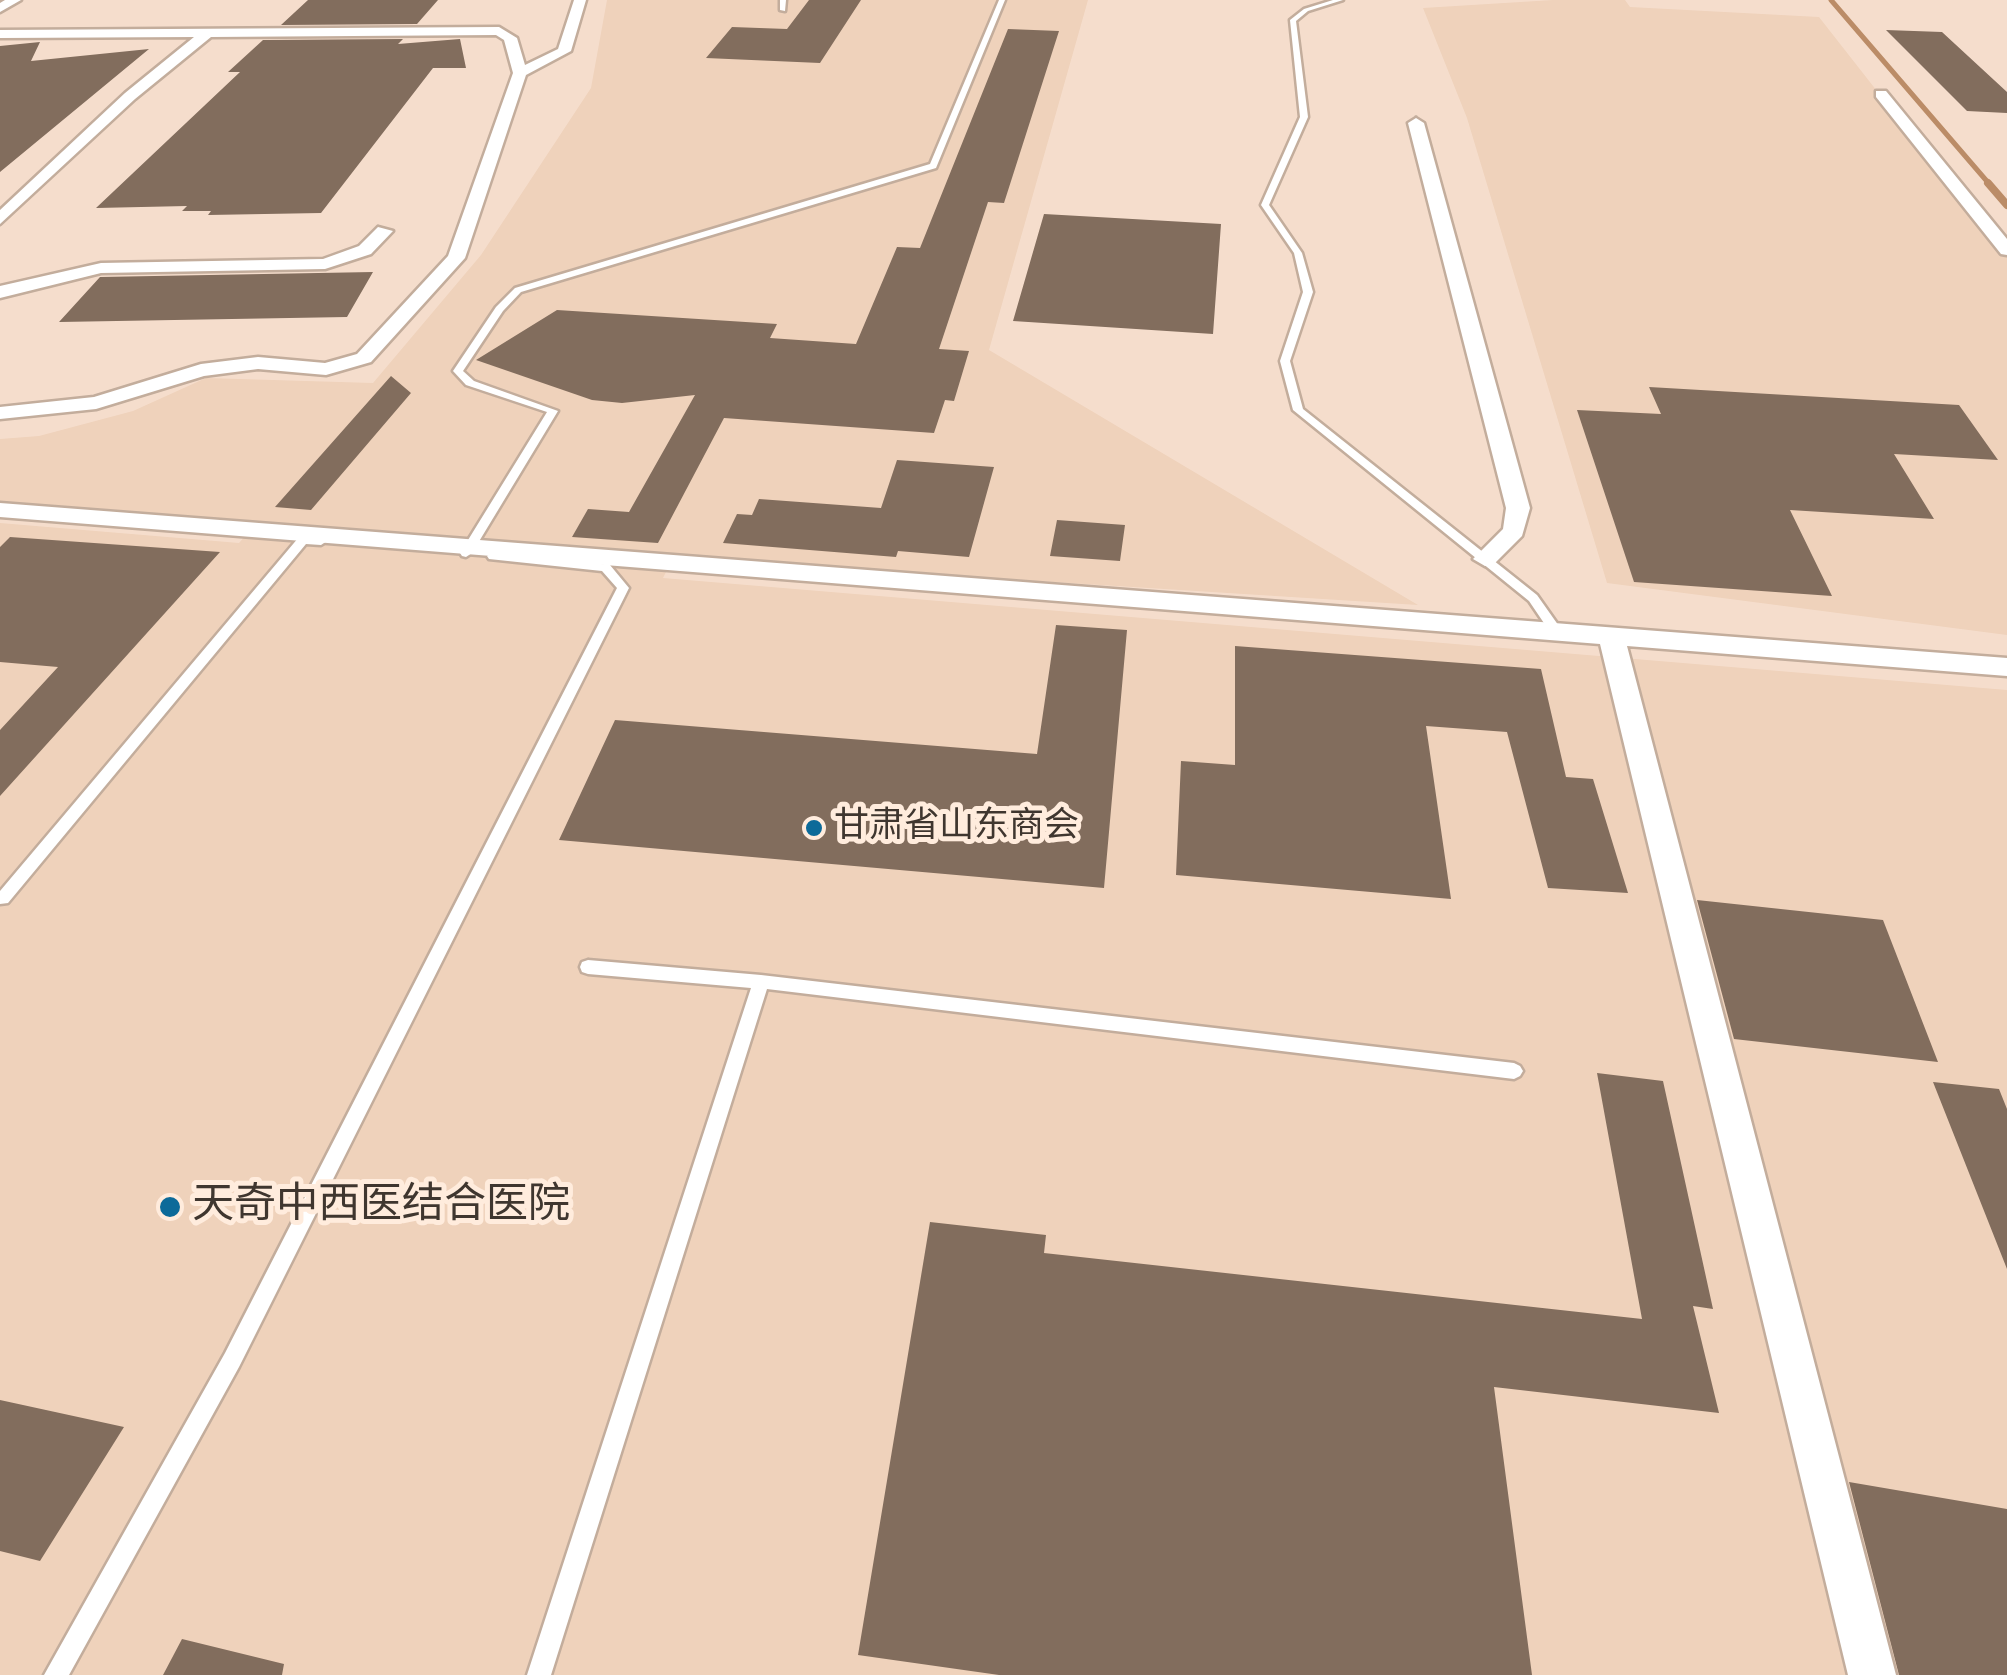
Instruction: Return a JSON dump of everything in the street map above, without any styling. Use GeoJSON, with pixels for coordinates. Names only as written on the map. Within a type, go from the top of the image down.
{"type":"FeatureCollection","features":[{"type":"Feature","properties":{"kind":"street"},"geometry":{"type":"LineString","coordinates":[[0,8],[16,0]]}},
{"type":"Feature","properties":{"kind":"street"},"geometry":{"type":"LineString","coordinates":[[520,72],[564,51],[580,0]]}},
{"type":"Feature","properties":{"kind":"street"},"geometry":{"type":"LineString","coordinates":[[0,34],[498,31],[510,38],[520,72],[456,258],[364,358],[326,369],[258,363],[201,370],[96,402],[0,412]]}},
{"type":"Feature","properties":{"kind":"street"},"geometry":{"type":"LineString","coordinates":[[0,219],[130,96],[208,33]]}},
{"type":"Feature","properties":{"kind":"street"},"geometry":{"type":"LineString","coordinates":[[1881,94],[2007,250]]}},
{"type":"Feature","properties":{"kind":"street"},"geometry":{"type":"LineString","coordinates":[[1416,123],[1518,508],[1514,531],[1485,560]]}},
{"type":"Feature","properties":{"kind":"street"},"geometry":{"type":"LineString","coordinates":[[0,292],[35,280],[101,268],[324,264],[365,250],[384,232]]}},
{"type":"Feature","properties":{"kind":"street"},"geometry":{"type":"LineString","coordinates":[[0,510],[2007,666]]}},
{"type":"Feature","properties":{"kind":"street"},"geometry":{"type":"LineString","coordinates":[[1612,634],[1872,1675]]}},
{"type":"Feature","properties":{"kind":"lane"},"geometry":{"type":"LineString","coordinates":[[783,0],[783,10]]}},
{"type":"Feature","properties":{"kind":"lane"},"geometry":{"type":"LineString","coordinates":[[468,549],[553,411],[470,383],[458,371],[499,309],[518,290],[933,166],[1002,0]]}},
{"type":"Feature","properties":{"kind":"lane"},"geometry":{"type":"LineString","coordinates":[[1340,0],[1306,10],[1292,20],[1304,116],[1265,204],[1298,253],[1308,292],[1285,361],[1298,410],[1532,598],[1556,630]]}},
{"type":"Feature","properties":{"kind":"lane"},"geometry":{"type":"LineString","coordinates":[[2,898],[303,540],[468,549],[606,568],[623,588],[232,1360],[56,1675]]}},
{"type":"Feature","properties":{"kind":"lane"},"geometry":{"type":"LineString","coordinates":[[588,967],[762,982],[1514,1071]]}},
{"type":"Feature","properties":{"kind":"lane"},"geometry":{"type":"LineString","coordinates":[[540,1672],[762,982]]}},
{"type":"Feature","properties":{"kind":"shaded area"},"geometry":{"type":"Polygon","coordinates":[[[607,0],[1088,0],[989,350],[1418,605],[673,558],[663,578],[2007,690],[2007,1675],[0,1675],[0,523],[239,543],[248,533],[0,516],[0,439],[39,436],[133,411],[206,378],[373,383],[481,255],[591,88],[607,0]]]}},
{"type":"Feature","properties":{"kind":"shaded area"},"geometry":{"type":"Polygon","coordinates":[[[1625,0],[1630,7],[1819,17],[2007,257],[2007,635],[1607,583],[1467,118],[1423,8],[1625,0]]]}},
{"type":"Feature","properties":{"kind":"building"},"geometry":{"type":"Polygon","coordinates":[[[308,0],[438,0],[417,24],[281,25],[308,0]]]}},
{"type":"Feature","properties":{"kind":"building"},"geometry":{"type":"Polygon","coordinates":[[[809,0],[861,0],[820,63],[706,58],[732,27],[787,29],[809,0]]]}},
{"type":"Feature","properties":{"kind":"building"},"geometry":{"type":"Polygon","coordinates":[[[1008,29],[1059,31],[1004,203],[988,202],[939,349],[969,351],[954,401],[945,400],[934,433],[724,418],[658,543],[572,537],[588,509],[629,512],[695,395],[622,403],[592,400],[476,360],[557,310],[777,324],[770,338],[856,344],[897,247],[920,248],[1008,29]]]}},
{"type":"Feature","properties":{"kind":"building"},"geometry":{"type":"Polygon","coordinates":[[[1886,30],[1942,32],[2007,92],[2007,113],[1967,111],[1886,30]]]}},
{"type":"Feature","properties":{"kind":"building"},"geometry":{"type":"Polygon","coordinates":[[[403,39],[398,44],[460,39],[466,68],[433,68],[321,213],[208,215],[211,211],[182,211],[187,206],[96,208],[240,72],[228,72],[263,40],[403,39]]]}},
{"type":"Feature","properties":{"kind":"building"},"geometry":{"type":"Polygon","coordinates":[[[40,42],[31,61],[149,49],[0,172],[0,46],[40,42]]]}},
{"type":"Feature","properties":{"kind":"building"},"geometry":{"type":"Polygon","coordinates":[[[1044,214],[1221,224],[1213,334],[1013,321],[1044,214]]]}},
{"type":"Feature","properties":{"kind":"building"},"geometry":{"type":"Polygon","coordinates":[[[373,272],[347,317],[59,322],[100,277],[373,272]]]}},
{"type":"Feature","properties":{"kind":"building"},"geometry":{"type":"Polygon","coordinates":[[[391,376],[411,393],[311,510],[275,507],[391,376]]]}},
{"type":"Feature","properties":{"kind":"building"},"geometry":{"type":"Polygon","coordinates":[[[1649,387],[1959,405],[1998,460],[1894,454],[1934,519],[1790,510],[1832,596],[1634,582],[1577,410],[1661,414],[1649,387]]]}},
{"type":"Feature","properties":{"kind":"building"},"geometry":{"type":"Polygon","coordinates":[[[897,460],[994,467],[969,557],[898,551],[896,557],[723,543],[737,514],[752,515],[759,499],[881,508],[897,460]]]}},
{"type":"Feature","properties":{"kind":"building"},"geometry":{"type":"Polygon","coordinates":[[[1057,520],[1125,525],[1120,561],[1050,556],[1057,520]]]}},
{"type":"Feature","properties":{"kind":"building"},"geometry":{"type":"Polygon","coordinates":[[[10,537],[220,552],[0,796],[0,730],[58,667],[0,662],[0,547],[10,537]]]}},
{"type":"Feature","properties":{"kind":"building"},"geometry":{"type":"Polygon","coordinates":[[[1056,625],[1127,630],[1104,888],[559,840],[615,720],[1037,754],[1056,625]]]}},
{"type":"Feature","properties":{"kind":"building"},"geometry":{"type":"Polygon","coordinates":[[[1235,646],[1541,669],[1566,777],[1593,779],[1628,893],[1548,888],[1507,732],[1426,726],[1451,899],[1176,875],[1181,761],[1235,765],[1235,646]]]}},
{"type":"Feature","properties":{"kind":"building"},"geometry":{"type":"Polygon","coordinates":[[[1697,900],[1883,920],[1938,1062],[1734,1039],[1697,900]]]}},
{"type":"Feature","properties":{"kind":"building"},"geometry":{"type":"Polygon","coordinates":[[[1597,1073],[1663,1081],[1713,1309],[1693,1306],[1719,1413],[1494,1387],[1532,1675],[999,1675],[858,1655],[930,1222],[1046,1235],[1044,1253],[1642,1319],[1597,1073]]]}},
{"type":"Feature","properties":{"kind":"building"},"geometry":{"type":"Polygon","coordinates":[[[1933,1082],[1999,1089],[2007,1109],[2007,1269],[1933,1082]]]}},
{"type":"Feature","properties":{"kind":"building"},"geometry":{"type":"Polygon","coordinates":[[[0,1400],[124,1427],[40,1561],[0,1551],[0,1400]]]}},
{"type":"Feature","properties":{"kind":"building"},"geometry":{"type":"Polygon","coordinates":[[[1849,1482],[2007,1509],[2007,1675],[1899,1675],[1849,1482]]]}},
{"type":"Feature","properties":{"kind":"building"},"geometry":{"type":"Polygon","coordinates":[[[182,1639],[284,1664],[282,1675],[163,1675],[182,1639]]]}},
{"type":"Feature","properties":{"kind":"waterway"},"geometry":{"type":"LineString","coordinates":[[1831,0],[1991,186]]}},
{"type":"Feature","properties":{"kind":"waterway"},"geometry":{"type":"LineString","coordinates":[[1988,183],[2007,205]]}},
{"type":"Feature","properties":{"kind":"place","name":"甘肃省山东商会"},"geometry":{"type":"Point","coordinates":[814,828]}},
{"type":"Feature","properties":{"kind":"place","name":"天奇中西医结合医院"},"geometry":{"type":"Point","coordinates":[170,1207]}}]}
